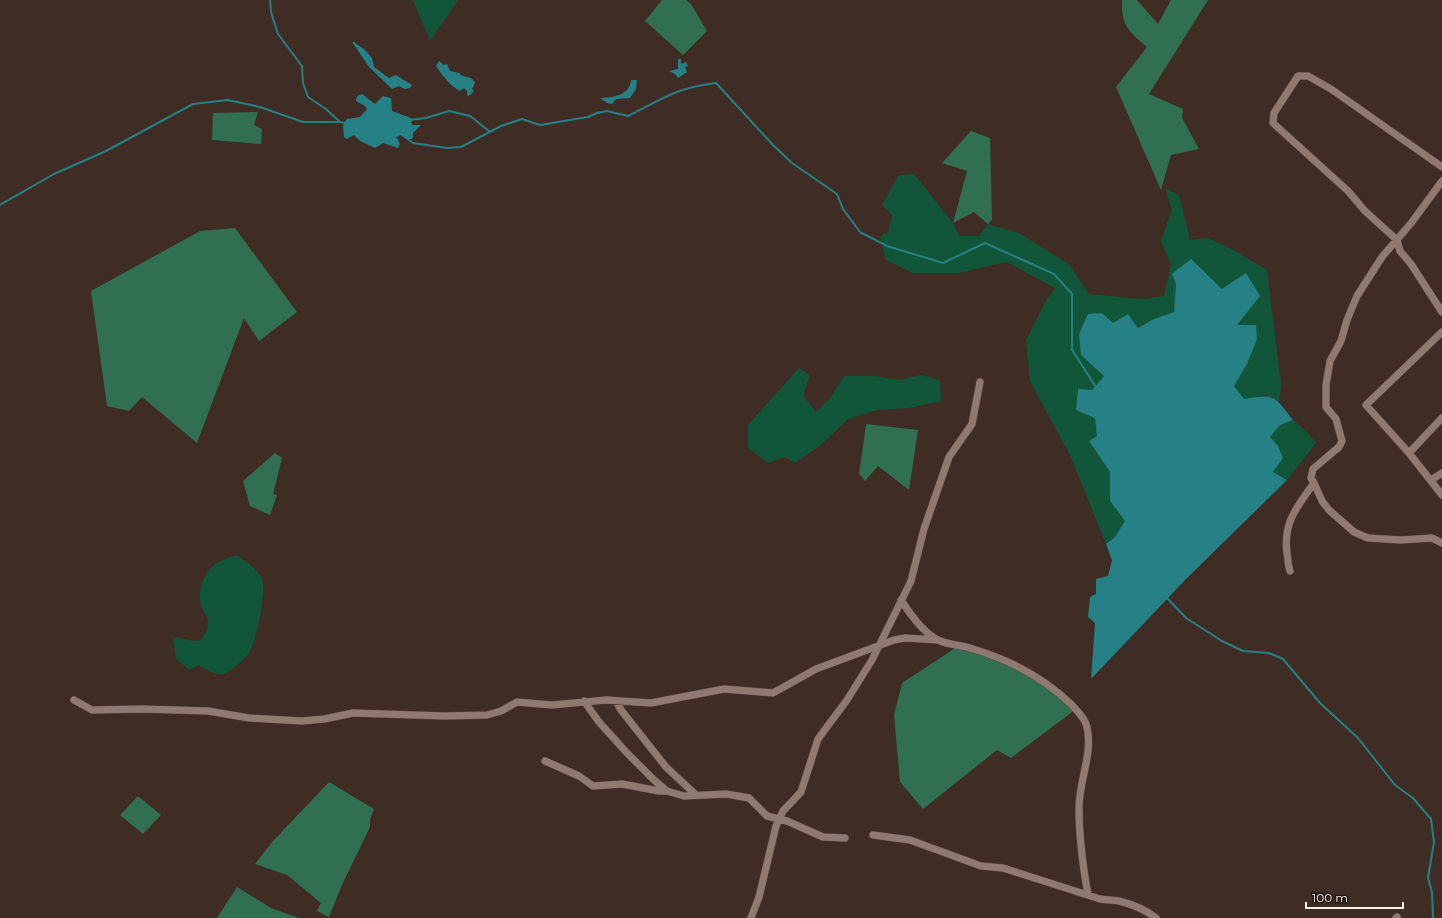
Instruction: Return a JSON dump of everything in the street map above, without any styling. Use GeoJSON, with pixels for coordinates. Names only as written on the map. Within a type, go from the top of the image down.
{"type":"FeatureCollection","features":[{"type":"Feature","properties":{"kind":"street"},"geometry":{"type":"LineString","coordinates":[[1442,167],[1331,89],[1308,76],[1298,76],[1274,113],[1273,123],[1348,191],[1365,211],[1397,240],[1400,251],[1411,264],[1442,312]]}},
{"type":"Feature","properties":{"kind":"street"},"geometry":{"type":"LineString","coordinates":[[1442,181],[1397,240],[1382,257],[1357,296],[1347,320],[1341,341],[1330,361],[1326,385],[1326,407],[1336,419],[1342,441],[1339,447],[1313,469],[1311,478],[1328,510],[1354,532],[1368,538],[1401,540],[1432,538],[1442,543]]}},
{"type":"Feature","properties":{"kind":"street"},"geometry":{"type":"LineString","coordinates":[[1442,332],[1366,406],[1409,453],[1442,495]]}},
{"type":"Feature","properties":{"kind":"street"},"geometry":{"type":"LineString","coordinates":[[751,918],[759,897],[773,837],[782,811],[801,792],[819,736],[852,692],[880,645],[911,580],[924,529],[949,457],[972,424],[980,382]]}},
{"type":"Feature","properties":{"kind":"street"},"geometry":{"type":"LineString","coordinates":[[1409,453],[1442,418]]}},
{"type":"Feature","properties":{"kind":"street"},"geometry":{"type":"LineString","coordinates":[[1431,480],[1442,473]]}},
{"type":"Feature","properties":{"kind":"street"},"geometry":{"type":"LineString","coordinates":[[1290,571],[1286,540],[1288,523],[1296,507],[1314,483]]}},
{"type":"Feature","properties":{"kind":"street"},"geometry":{"type":"LineString","coordinates":[[901,600],[915,620],[938,640]]}},
{"type":"Feature","properties":{"kind":"street"},"geometry":{"type":"LineString","coordinates":[[74,700],[92,710],[142,709],[208,711],[249,718],[294,721],[324,720],[353,713],[444,716],[488,715],[501,711],[517,702],[552,705],[584,701],[616,700],[651,703],[724,689],[773,693],[816,669],[880,645],[905,638],[938,640],[972,648],[1020,667],[1041,679],[1059,692],[1083,716],[1087,727],[1088,757],[1081,781],[1079,808],[1082,861],[1088,895]]}},
{"type":"Feature","properties":{"kind":"street"},"geometry":{"type":"LineString","coordinates":[[616,700],[625,715],[666,767],[695,794]]}},
{"type":"Feature","properties":{"kind":"street"},"geometry":{"type":"LineString","coordinates":[[584,701],[599,722],[627,753],[667,791]]}},
{"type":"Feature","properties":{"kind":"street"},"geometry":{"type":"LineString","coordinates":[[545,761],[579,776],[593,786],[622,784],[659,791],[667,791],[684,796],[695,794],[709,796],[726,794],[749,798],[753,800],[764,814],[819,836],[845,838]]}},
{"type":"Feature","properties":{"kind":"street"},"geometry":{"type":"LineString","coordinates":[[873,835],[910,840],[981,866],[1003,868],[1088,895],[1109,901],[1118,901],[1143,910],[1156,918]]}},
{"type":"Feature","properties":{"kind":"green space"},"geometry":{"type":"Polygon","coordinates":[[[413,0],[458,0],[430,41],[413,0]]]}},
{"type":"Feature","properties":{"kind":"green space"},"geometry":{"type":"Polygon","coordinates":[[[662,0],[686,0],[691,4],[707,31],[683,55],[645,21],[662,0]]]}},
{"type":"Feature","properties":{"kind":"green space"},"geometry":{"type":"Polygon","coordinates":[[[1122,0],[1137,0],[1158,24],[1171,0],[1208,0],[1149,94],[1183,109],[1182,118],[1199,149],[1171,155],[1161,190],[1116,87],[1147,47],[1135,37],[1127,27],[1123,16],[1122,0]]]}},
{"type":"Feature","properties":{"kind":"green space"},"geometry":{"type":"Polygon","coordinates":[[[258,112],[254,125],[262,129],[261,144],[212,140],[213,113],[258,112]]]}},
{"type":"Feature","properties":{"kind":"green space"},"geometry":{"type":"Polygon","coordinates":[[[971,131],[990,138],[992,220],[988,224],[974,212],[953,223],[967,171],[942,163],[971,131]]]}},
{"type":"Feature","properties":{"kind":"green space"},"geometry":{"type":"Polygon","coordinates":[[[914,174],[953,223],[959,236],[979,236],[988,224],[1019,233],[1069,264],[1089,294],[1142,299],[1164,296],[1171,265],[1161,241],[1172,209],[1165,188],[1179,195],[1190,240],[1208,238],[1235,251],[1267,270],[1281,384],[1279,402],[1266,395],[1244,400],[1234,386],[1247,364],[1230,307],[1218,287],[1212,282],[1198,277],[1172,274],[1176,284],[1174,312],[1154,319],[1138,328],[1133,320],[1113,323],[1102,313],[1104,376],[1092,390],[1098,436],[1089,441],[1110,472],[1110,501],[1126,521],[1115,537],[1106,544],[1070,455],[1030,381],[1026,340],[1046,301],[1055,288],[1007,262],[958,273],[913,273],[886,260],[880,236],[888,232],[892,215],[882,205],[899,175],[914,174]]]}},
{"type":"Feature","properties":{"kind":"green space"},"geometry":{"type":"Polygon","coordinates":[[[235,228],[297,312],[259,341],[244,318],[197,443],[142,397],[129,411],[107,406],[91,291],[200,231],[235,228]]]}},
{"type":"Feature","properties":{"kind":"green space"},"geometry":{"type":"Polygon","coordinates":[[[799,368],[810,375],[803,395],[816,412],[831,397],[844,376],[875,376],[899,380],[921,375],[940,380],[941,401],[909,408],[877,410],[848,419],[821,445],[795,463],[785,457],[768,463],[748,448],[748,425],[799,368]]]}},
{"type":"Feature","properties":{"kind":"green space"},"geometry":{"type":"Polygon","coordinates":[[[1293,420],[1306,431],[1316,443],[1287,480],[1273,472],[1270,437],[1280,424],[1293,420]]]}},
{"type":"Feature","properties":{"kind":"green space"},"geometry":{"type":"Polygon","coordinates":[[[866,424],[918,430],[909,490],[878,466],[865,481],[859,474],[866,424]]]}},
{"type":"Feature","properties":{"kind":"green space"},"geometry":{"type":"Polygon","coordinates":[[[275,453],[282,458],[273,494],[277,495],[270,515],[250,506],[243,481],[275,453]]]}},
{"type":"Feature","properties":{"kind":"green space"},"geometry":{"type":"Polygon","coordinates":[[[238,556],[255,569],[262,579],[263,585],[260,615],[250,651],[246,657],[230,671],[223,674],[213,673],[198,665],[190,670],[176,659],[173,638],[194,641],[201,640],[208,626],[208,619],[200,603],[200,592],[205,576],[215,564],[230,557],[238,556]]]}},
{"type":"Feature","properties":{"kind":"green space"},"geometry":{"type":"Polygon","coordinates":[[[960,645],[1019,667],[1076,709],[1011,758],[997,750],[923,809],[900,782],[894,715],[902,683],[960,645]]]}},
{"type":"Feature","properties":{"kind":"green space"},"geometry":{"type":"Polygon","coordinates":[[[329,782],[374,809],[370,819],[370,827],[341,887],[329,917],[317,911],[321,903],[287,875],[255,864],[273,841],[329,782]]]}},
{"type":"Feature","properties":{"kind":"green space"},"geometry":{"type":"Polygon","coordinates":[[[138,796],[161,815],[143,834],[120,815],[138,796]]]}},
{"type":"Feature","properties":{"kind":"green space"},"geometry":{"type":"Polygon","coordinates":[[[237,887],[271,908],[299,918],[217,918],[237,887]]]}},
{"type":"Feature","properties":{"kind":"water"},"geometry":{"type":"Polygon","coordinates":[[[352,42],[365,50],[372,58],[374,67],[389,78],[396,75],[412,85],[410,88],[405,89],[399,86],[392,89],[369,67],[352,42]]]}},
{"type":"Feature","properties":{"kind":"water"},"geometry":{"type":"Polygon","coordinates":[[[678,59],[681,59],[681,64],[686,62],[688,66],[685,67],[687,72],[678,78],[675,74],[669,71],[678,69],[678,59]]]}},
{"type":"Feature","properties":{"kind":"water"},"geometry":{"type":"Polygon","coordinates":[[[439,61],[444,65],[447,64],[450,71],[471,78],[474,81],[475,83],[472,89],[474,91],[469,96],[464,88],[460,91],[446,80],[436,66],[439,61]]]}},
{"type":"Feature","properties":{"kind":"water"},"geometry":{"type":"Polygon","coordinates":[[[631,80],[637,80],[636,89],[630,98],[616,99],[612,104],[607,103],[600,98],[620,95],[628,89],[631,80]]]}},
{"type":"Feature","properties":{"kind":"water"},"geometry":{"type":"Polygon","coordinates":[[[362,94],[375,104],[383,96],[391,98],[392,111],[411,118],[412,125],[421,125],[413,133],[413,138],[408,140],[401,135],[396,137],[399,142],[398,148],[383,143],[375,148],[360,141],[354,135],[347,139],[344,137],[343,125],[347,119],[360,117],[367,109],[365,106],[356,101],[357,96],[362,94]]]}},
{"type":"Feature","properties":{"kind":"water"},"geometry":{"type":"Polygon","coordinates":[[[1191,259],[1222,289],[1246,273],[1260,296],[1237,325],[1256,325],[1257,339],[1247,364],[1234,386],[1244,399],[1262,397],[1273,398],[1282,405],[1293,420],[1280,425],[1270,437],[1278,446],[1283,458],[1273,472],[1287,480],[1186,579],[1091,679],[1095,623],[1088,617],[1090,597],[1096,594],[1096,579],[1108,576],[1112,560],[1106,544],[1115,537],[1125,521],[1110,501],[1110,472],[1089,441],[1097,436],[1095,418],[1076,410],[1078,389],[1092,390],[1104,376],[1081,355],[1079,334],[1088,314],[1102,313],[1113,323],[1128,314],[1138,328],[1154,319],[1174,312],[1176,284],[1172,274],[1191,259]]]}},
{"type":"Feature","properties":{"kind":"waterway"},"geometry":{"type":"LineString","coordinates":[[270,0],[271,12],[278,34],[302,66],[303,83],[308,97],[326,109],[340,122],[347,123]]}},
{"type":"Feature","properties":{"kind":"waterway"},"geometry":{"type":"LineString","coordinates":[[402,135],[413,143],[447,148],[461,147],[501,126],[522,119],[540,125],[588,117],[607,111],[628,116],[680,91],[716,83],[773,145],[792,163],[837,194],[843,209],[860,232],[887,246],[943,263],[985,243],[1054,274],[1072,294],[1072,350],[1096,387]]}},
{"type":"Feature","properties":{"kind":"waterway"},"geometry":{"type":"LineString","coordinates":[[0,205],[54,174],[106,151],[193,104],[228,100],[260,107],[303,122],[340,122]]}},
{"type":"Feature","properties":{"kind":"waterway"},"geometry":{"type":"LineString","coordinates":[[409,120],[426,118],[449,111],[470,116],[489,131]]}},
{"type":"Feature","properties":{"kind":"waterway"},"geometry":{"type":"LineString","coordinates":[[1166,597],[1186,618],[1222,641],[1243,651],[1269,653],[1283,659],[1320,703],[1358,738],[1395,785],[1413,798],[1431,819],[1434,842],[1428,878],[1432,892],[1433,918]]}}]}
